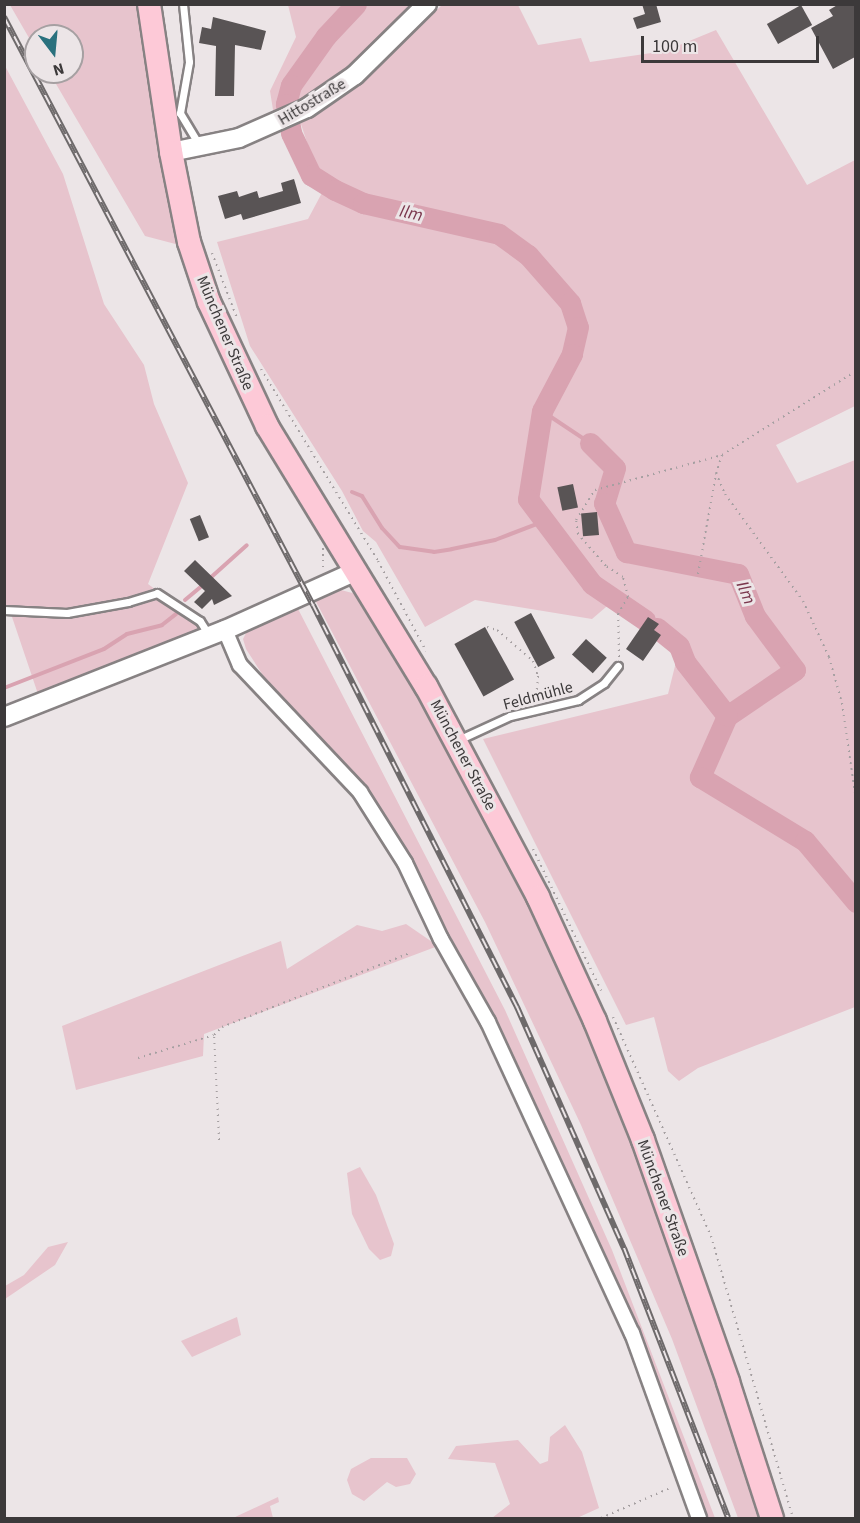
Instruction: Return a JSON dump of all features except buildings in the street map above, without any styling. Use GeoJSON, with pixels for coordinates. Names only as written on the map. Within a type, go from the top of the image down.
{"type":"FeatureCollection","features":[{"type":"Feature","properties":{"kind":"main road","name":"Münchener Straße"},"geometry":{"type":"LineString","coordinates":[[149,4],[171,152],[189,242],[209,303],[267,426],[456,741],[538,897],[595,1021],[651,1162],[728,1382],[771,1518]]}},
{"type":"Feature","properties":{"kind":"street","name":"Hittostraße"},"geometry":{"type":"LineString","coordinates":[[171,152],[200,148],[270,127],[307,108],[355,75],[428,4]]}},
{"type":"Feature","properties":{"kind":"street"},"geometry":{"type":"LineString","coordinates":[[4,717],[217,633],[354,572]]}},
{"type":"Feature","properties":{"kind":"street"},"geometry":{"type":"LineString","coordinates":[[217,633],[240,665],[360,792],[405,863],[441,939],[488,1022],[617,1301],[699,1518]]}},
{"type":"Feature","properties":{"kind":"lane"},"geometry":{"type":"LineString","coordinates":[[183,4],[189,62],[180,113],[200,148]]}},
{"type":"Feature","properties":{"kind":"lane"},"geometry":{"type":"LineString","coordinates":[[4,610],[67,613],[157,593],[217,633]]}},
{"type":"Feature","properties":{"kind":"lane","name":"Feldmühle"},"geometry":{"type":"LineString","coordinates":[[456,741],[536,709],[578,700],[604,683],[618,666]]}},
{"type":"Feature","properties":{"kind":"path"},"geometry":{"type":"LineString","coordinates":[[618,666],[618,614],[628,597],[623,576],[606,566],[578,534],[576,520],[586,501],[604,486],[722,455],[855,371]]}},
{"type":"Feature","properties":{"kind":"path"},"geometry":{"type":"LineString","coordinates":[[698,574],[703,557],[716,473],[722,455]]}},
{"type":"Feature","properties":{"kind":"path"},"geometry":{"type":"LineString","coordinates":[[716,473],[732,508],[803,601],[830,657],[842,702],[855,800]]}},
{"type":"Feature","properties":{"kind":"path"},"geometry":{"type":"LineString","coordinates":[[318,578],[324,565],[320,550],[356,528]]}},
{"type":"Feature","properties":{"kind":"path"},"geometry":{"type":"LineString","coordinates":[[487,627],[497,630],[534,661],[538,676],[536,709]]}},
{"type":"Feature","properties":{"kind":"path"},"geometry":{"type":"LineString","coordinates":[[138,1058],[214,1035],[222,1027],[410,953]]}},
{"type":"Feature","properties":{"kind":"path"},"geometry":{"type":"LineString","coordinates":[[214,1035],[219,1140]]}},
{"type":"Feature","properties":{"kind":"path"},"geometry":{"type":"LineString","coordinates":[[601,1518],[670,1488]]}},
{"type":"Feature","properties":{"kind":"shaded area"},"geometry":{"type":"Polygon","coordinates":[[[10,5],[141,5],[183,246],[145,236],[56,84],[84,84],[84,24],[24,24],[24,29],[10,5]]]}},
{"type":"Feature","properties":{"kind":"shaded area"},"geometry":{"type":"Polygon","coordinates":[[[288,5],[421,5],[340,74],[274,116],[270,91],[296,37],[288,5]]]}},
{"type":"Feature","properties":{"kind":"shaded area"},"geometry":{"type":"Polygon","coordinates":[[[442,5],[518,5],[538,45],[581,38],[590,62],[665,51],[716,30],[807,185],[855,160],[855,406],[776,445],[797,483],[855,460],[855,1007],[698,1068],[679,1081],[668,1071],[654,1017],[626,1025],[483,739],[668,694],[679,650],[613,601],[592,619],[475,600],[425,627],[376,542],[363,531],[342,491],[250,346],[217,242],[308,219],[323,191],[300,121],[383,62],[442,5]]]}},
{"type":"Feature","properties":{"kind":"shaded area"},"geometry":{"type":"Polygon","coordinates":[[[4,64],[63,174],[104,304],[144,365],[154,404],[188,483],[148,584],[195,619],[201,632],[38,694],[11,614],[5,614],[4,64]]]}},
{"type":"Feature","properties":{"kind":"shaded area"},"geometry":{"type":"Polygon","coordinates":[[[337,589],[360,595],[405,670],[502,842],[596,1040],[765,1518],[738,1518],[672,1339],[581,1125],[485,922],[313,596],[337,589]]]}},
{"type":"Feature","properties":{"kind":"shaded area"},"geometry":{"type":"Polygon","coordinates":[[[296,605],[505,1010],[612,1250],[715,1518],[706,1518],[591,1229],[524,1081],[401,842],[351,770],[264,677],[246,649],[243,639],[247,631],[296,605]]]}},
{"type":"Feature","properties":{"kind":"shaded area"},"geometry":{"type":"Polygon","coordinates":[[[406,924],[438,946],[204,1034],[203,1056],[76,1090],[62,1026],[281,941],[287,969],[357,925],[382,931],[406,924]]]}},
{"type":"Feature","properties":{"kind":"shaded area"},"geometry":{"type":"Polygon","coordinates":[[[360,1167],[376,1195],[394,1244],[391,1256],[380,1260],[369,1249],[352,1214],[347,1173],[360,1167]]]}},
{"type":"Feature","properties":{"kind":"shaded area"},"geometry":{"type":"Polygon","coordinates":[[[68,1242],[55,1265],[5,1299],[5,1286],[24,1275],[48,1247],[68,1242]]]}},
{"type":"Feature","properties":{"kind":"shaded area"},"geometry":{"type":"Polygon","coordinates":[[[237,1317],[241,1335],[192,1357],[181,1341],[237,1317]]]}},
{"type":"Feature","properties":{"kind":"shaded area"},"geometry":{"type":"Polygon","coordinates":[[[565,1425],[582,1452],[599,1508],[577,1518],[492,1518],[510,1504],[495,1463],[448,1459],[456,1446],[518,1440],[540,1464],[548,1461],[550,1437],[565,1425]]]}},
{"type":"Feature","properties":{"kind":"shaded area"},"geometry":{"type":"Polygon","coordinates":[[[371,1458],[407,1458],[416,1474],[410,1484],[396,1487],[387,1482],[364,1501],[352,1494],[347,1480],[351,1469],[371,1458]]]}},
{"type":"Feature","properties":{"kind":"shaded area"},"geometry":{"type":"Polygon","coordinates":[[[278,1497],[279,1502],[270,1506],[273,1518],[233,1518],[278,1497]]]}},
{"type":"Feature","properties":{"kind":"waterway","name":"Ilm"},"geometry":{"type":"LineString","coordinates":[[356,4],[326,36],[291,85],[286,104],[291,133],[311,175],[335,190],[363,203],[499,234],[528,255],[570,303],[578,327],[572,354],[542,411],[528,499],[592,584],[645,620]]}},
{"type":"Feature","properties":{"kind":"waterway","name":"Ilm"},"geometry":{"type":"LineString","coordinates":[[542,411],[590,443]]}},
{"type":"Feature","properties":{"kind":"waterway","name":"Ilm"},"geometry":{"type":"LineString","coordinates":[[590,443],[615,468],[604,503],[626,552],[738,574],[755,616],[795,670],[727,716],[700,777],[805,841],[856,902]]}},
{"type":"Feature","properties":{"kind":"waterway"},"geometry":{"type":"LineString","coordinates":[[352,492],[362,496],[382,528],[400,547],[434,552],[452,549],[495,540],[542,522]]}},
{"type":"Feature","properties":{"kind":"waterway"},"geometry":{"type":"LineString","coordinates":[[208,580],[247,545]]}},
{"type":"Feature","properties":{"kind":"waterway"},"geometry":{"type":"LineString","coordinates":[[185,600],[203,585]]}},
{"type":"Feature","properties":{"kind":"waterway"},"geometry":{"type":"LineString","coordinates":[[4,688],[104,649],[127,634],[162,625],[176,614]]}},
{"type":"Feature","properties":{"kind":"waterway","name":"Ilm"},"geometry":{"type":"LineString","coordinates":[[657,628],[679,646],[685,662],[727,716]]}},
{"type":"Feature","properties":{"kind":"railway"},"geometry":{"type":"LineString","coordinates":[[4,17],[313,605],[517,1007],[624,1248],[728,1518]]}}]}
